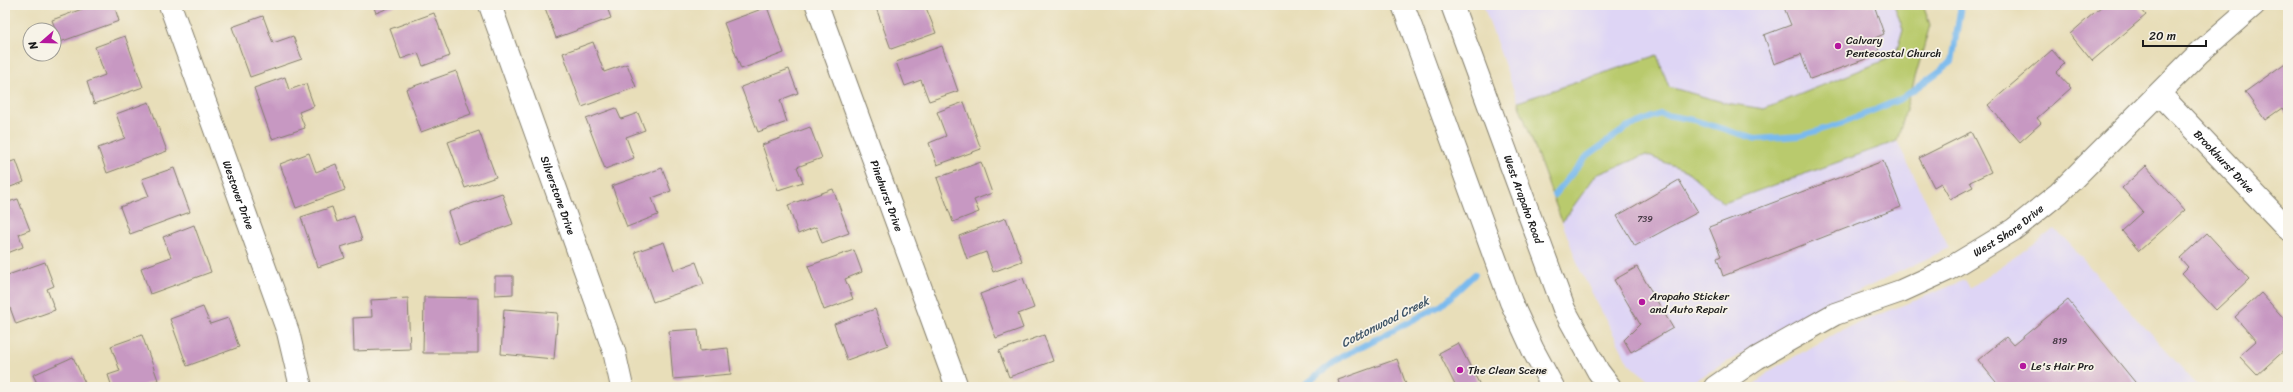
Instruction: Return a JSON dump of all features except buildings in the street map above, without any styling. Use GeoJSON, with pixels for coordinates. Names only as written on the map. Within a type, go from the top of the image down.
{"type":"FeatureCollection","features":[{"type":"Feature","properties":{"kind":"street","name":"Westover Drive"},"geometry":{"type":"LineString","coordinates":[[170,5],[288,332],[301,387]]}},
{"type":"Feature","properties":{"kind":"street","name":"Silverstone Drive"},"geometry":{"type":"LineString","coordinates":[[490,5],[611,343],[622,387]]}},
{"type":"Feature","properties":{"kind":"street","name":"Pinehurst Drive"},"geometry":{"type":"LineString","coordinates":[[817,5],[957,387]]}},
{"type":"Feature","properties":{"kind":"street"},"geometry":{"type":"LineString","coordinates":[[1403,5],[1511,302],[1533,350],[1553,387]]}},
{"type":"Feature","properties":{"kind":"street","name":"West Arapaho Road"},"geometry":{"type":"LineString","coordinates":[[1452,5],[1564,309],[1598,371],[1610,387]]}},
{"type":"Feature","properties":{"kind":"street","name":"West Shore Drive"},"geometry":{"type":"LineString","coordinates":[[1715,387],[1764,354],[1835,314],[1901,291],[1947,270],[2012,230],[2059,192],[2160,94],[2199,53],[2254,5]]}},
{"type":"Feature","properties":{"kind":"street","name":"Brookhurst Drive"},"geometry":{"type":"LineString","coordinates":[[2160,94],[2288,229]]}},
{"type":"Feature","properties":{"kind":"shaded area"},"geometry":{"type":"Polygon","coordinates":[[[1483,5],[1894,5],[1903,29],[1895,56],[1764,109],[1726,103],[1669,87],[1657,56],[1518,102],[1483,5]]]}},
{"type":"Feature","properties":{"kind":"shaded area"},"geometry":{"type":"Polygon","coordinates":[[[1897,141],[1949,248],[1809,315],[1683,387],[1658,387],[1629,364],[1580,270],[1562,222],[1596,175],[1646,155],[1687,171],[1725,203],[1897,141]]]}},
{"type":"Feature","properties":{"kind":"shaded area"},"geometry":{"type":"Polygon","coordinates":[[[2055,229],[2199,387],[1751,387],[1771,370],[1844,329],[1965,280],[1970,288],[2055,229]]]}},
{"type":"Feature","properties":{"kind":"green space"},"geometry":{"type":"Polygon","coordinates":[[[1894,5],[1923,5],[1930,25],[1897,141],[1724,203],[1687,171],[1646,155],[1596,175],[1562,222],[1518,102],[1657,55],[1669,87],[1726,103],[1764,109],[1895,56],[1903,29],[1894,5]]]}},
{"type":"Feature","properties":{"kind":"waterway","name":"Cottonwood Creek"},"geometry":{"type":"LineString","coordinates":[[1554,195],[1587,156],[1626,128],[1660,114],[1694,120],[1756,139],[1800,136],[1843,123],[1901,99],[1952,62],[1961,5]]}},
{"type":"Feature","properties":{"kind":"waterway","name":"Cottonwood Creek"},"geometry":{"type":"LineString","coordinates":[[1302,387],[1341,357],[1442,305],[1475,274]]}},
{"type":"Feature","properties":{"kind":"place","name":"Calvary Pentecostal Church"},"geometry":{"type":"Point","coordinates":[1838,46]}},
{"type":"Feature","properties":{"kind":"place","name":"Arapaho Sticker and Auto Repair"},"geometry":{"type":"Point","coordinates":[1642,302]}},
{"type":"Feature","properties":{"kind":"place","name":"Le's Hair Pro"},"geometry":{"type":"Point","coordinates":[2023,366]}},
{"type":"Feature","properties":{"kind":"place","name":"The Clean Scene"},"geometry":{"type":"Point","coordinates":[1460,370]}}]}
